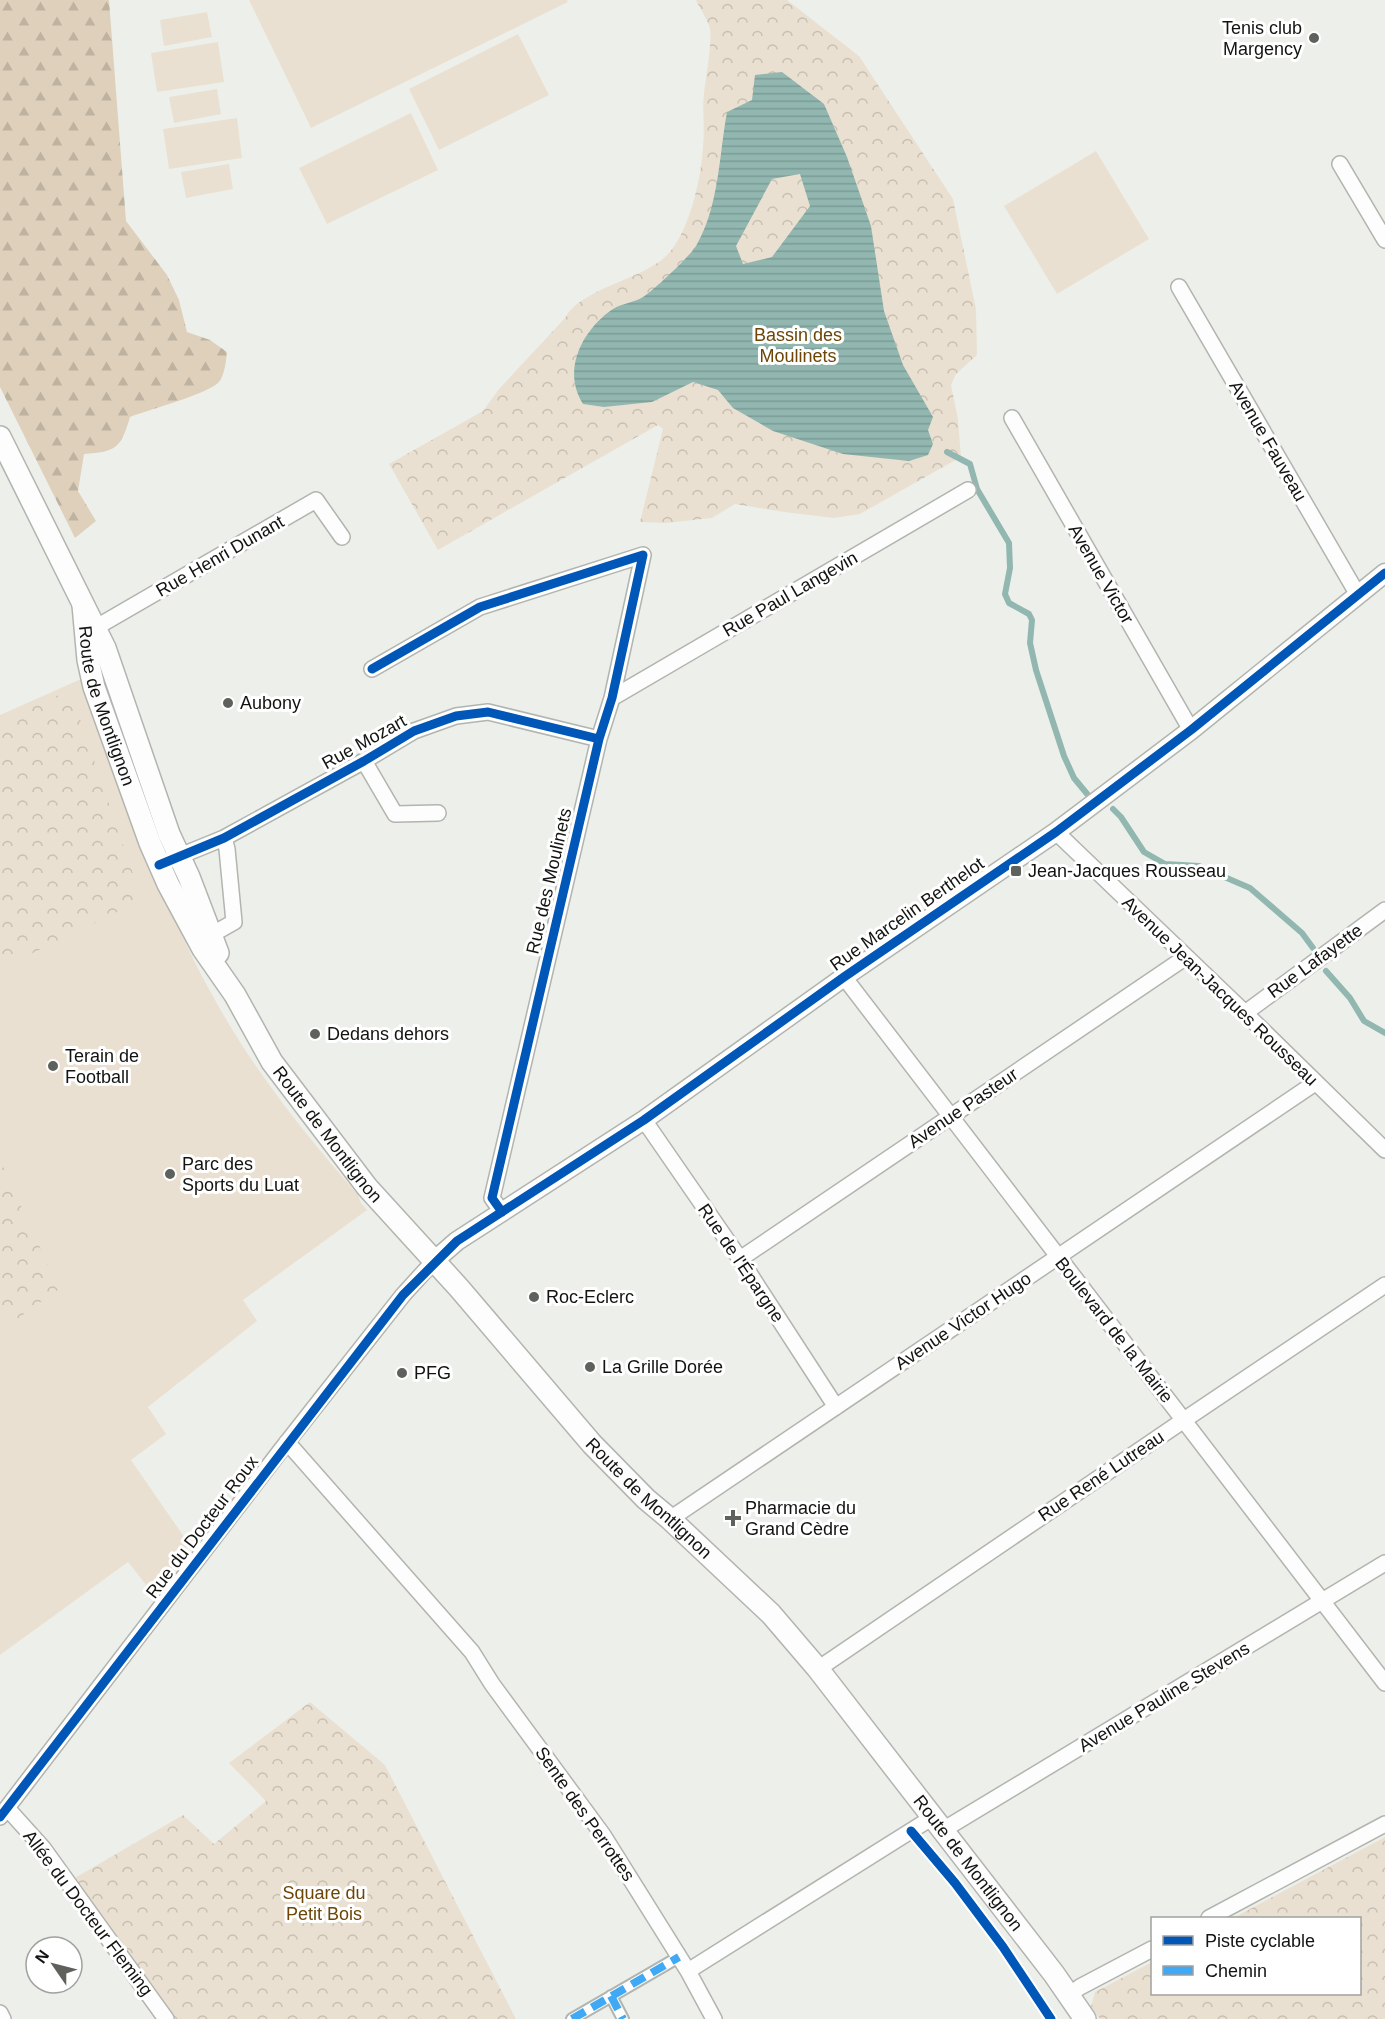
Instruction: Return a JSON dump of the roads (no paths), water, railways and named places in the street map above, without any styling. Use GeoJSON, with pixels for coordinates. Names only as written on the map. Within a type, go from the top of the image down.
{"type":"FeatureCollection","features":[{"type":"Feature","properties":{"kind":"main road","name":"Route de Montlignon"},"geometry":{"type":"LineString","coordinates":[[0,437],[83,605],[90,631],[89,668],[94,687],[159,865],[203,949],[235,995],[272,1062],[367,1187],[592,1444],[639,1493],[771,1614],[818,1669],[938,1823],[1085,2019]]}},
{"type":"Feature","properties":{"kind":"main road","name":"Route de Montlignon"},"geometry":{"type":"LineString","coordinates":[[90,631],[105,648],[169,834],[235,995]]}},
{"type":"Feature","properties":{"kind":"street"},"geometry":{"type":"LineString","coordinates":[[1340,164],[1385,240]]}},
{"type":"Feature","properties":{"kind":"street","name":"Avenue Fauveau"},"geometry":{"type":"LineString","coordinates":[[1179,287],[1358,595]]}},
{"type":"Feature","properties":{"kind":"street","name":"Avenue Victor"},"geometry":{"type":"LineString","coordinates":[[1012,418],[1191,730]]}},
{"type":"Feature","properties":{"kind":"street","name":"Rue Paul Langevin"},"geometry":{"type":"LineString","coordinates":[[612,698],[968,490]]}},
{"type":"Feature","properties":{"kind":"street","name":"Rue Henri Dunant"},"geometry":{"type":"LineString","coordinates":[[90,631],[316,500],[342,537]]}},
{"type":"Feature","properties":{"kind":"street","name":"Rue des Moulinets"},"geometry":{"type":"LineString","coordinates":[[372,669],[480,607],[642,555],[612,698],[599,739],[492,1198],[502,1212]]}},
{"type":"Feature","properties":{"kind":"street","name":"Rue Marcelin Berthelot"},"geometry":{"type":"LineString","coordinates":[[434,1262],[457,1241],[644,1120],[844,977],[1056,832],[1191,730],[1385,573]]}},
{"type":"Feature","properties":{"kind":"street","name":"Rue Mozart"},"geometry":{"type":"LineString","coordinates":[[159,865],[224,838],[414,731],[456,716],[488,712],[599,739]]}},
{"type":"Feature","properties":{"kind":"street","name":"Rue Mozart"},"geometry":{"type":"LineString","coordinates":[[364,761],[395,814],[438,813]]}},
{"type":"Feature","properties":{"kind":"street","name":"Avenue Jean-Jacques Rousseau"},"geometry":{"type":"LineString","coordinates":[[1056,832],[1385,1150]]}},
{"type":"Feature","properties":{"kind":"street"},"geometry":{"type":"LineString","coordinates":[[211,935],[234,922],[224,838]]}},
{"type":"Feature","properties":{"kind":"street","name":"Rue Lafayette"},"geometry":{"type":"LineString","coordinates":[[1245,1013],[1385,910]]}},
{"type":"Feature","properties":{"kind":"street","name":"Avenue Pasteur"},"geometry":{"type":"LineString","coordinates":[[740,1259],[1186,957]]}},
{"type":"Feature","properties":{"kind":"street","name":"Boulevard de la Mairie"},"geometry":{"type":"LineString","coordinates":[[844,977],[1385,1683]]}},
{"type":"Feature","properties":{"kind":"street","name":"Avenue Victor Hugo"},"geometry":{"type":"LineString","coordinates":[[670,1519],[1315,1083]]}},
{"type":"Feature","properties":{"kind":"street","name":"Rue de l'Épargne"},"geometry":{"type":"LineString","coordinates":[[644,1120],[740,1259],[836,1407]]}},
{"type":"Feature","properties":{"kind":"street","name":"Rue du Docteur Roux"},"geometry":{"type":"LineString","coordinates":[[4,1812],[287,1442],[403,1295],[434,1262]]}},
{"type":"Feature","properties":{"kind":"street","name":"Rue René Lutreau"},"geometry":{"type":"LineString","coordinates":[[818,1669],[1385,1285]]}},
{"type":"Feature","properties":{"kind":"street","name":"Sente des Perrottes"},"geometry":{"type":"LineString","coordinates":[[287,1442],[472,1652],[492,1684],[603,1835],[688,1971],[714,2019]]}},
{"type":"Feature","properties":{"kind":"street","name":"Avenue Pauline Stevens"},"geometry":{"type":"LineString","coordinates":[[938,1823],[1322,1602],[1385,1563]]}},
{"type":"Feature","properties":{"kind":"street","name":"Allée du Docteur Fleming"},"geometry":{"type":"LineString","coordinates":[[4,1812],[43,1848],[166,2019]]}},
{"type":"Feature","properties":{"kind":"street"},"geometry":{"type":"LineString","coordinates":[[688,1971],[938,1823]]}},
{"type":"Feature","properties":{"kind":"street"},"geometry":{"type":"LineString","coordinates":[[1211,1917],[1385,1824]]}},
{"type":"Feature","properties":{"kind":"street"},"geometry":{"type":"LineString","coordinates":[[1069,1995],[1151,1950]]}},
{"type":"Feature","properties":{"kind":"street"},"geometry":{"type":"LineString","coordinates":[[572,2019],[679,1957]]}},
{"type":"Feature","properties":{"kind":"street"},"geometry":{"type":"LineString","coordinates":[[611,1996],[623,2019]]}},
{"type":"Feature","properties":{"kind":"street"},"geometry":{"type":"LineString","coordinates":[[0,2013],[3,2019]]}},
{"type":"Feature","properties":{"kind":"water","name":"Bassin des Moulinets"},"geometry":{"type":"Polygon","coordinates":[[[782,72],[824,104],[847,157],[871,226],[884,311],[903,365],[933,417],[928,430],[933,444],[928,455],[909,461],[843,454],[773,431],[733,408],[718,390],[693,382],[652,402],[604,407],[583,404],[577,391],[574,378],[578,351],[602,317],[620,305],[648,294],[696,246],[704,231],[714,198],[727,112],[752,100],[755,75],[782,72]],[[800,174],[772,179],[736,246],[743,264],[772,257],[810,206],[800,174]]]}},
{"type":"Feature","properties":{"kind":"waterway"},"geometry":{"type":"LineString","coordinates":[[947,452],[970,464],[977,489],[1009,543],[1010,568],[1005,594],[1009,603],[1029,614],[1032,620],[1030,643],[1036,670],[1064,756],[1074,778],[1088,795]]}},
{"type":"Feature","properties":{"kind":"waterway"},"geometry":{"type":"LineString","coordinates":[[1113,809],[1121,817],[1144,852],[1165,864],[1199,866],[1250,888],[1302,933],[1313,948]]}},
{"type":"Feature","properties":{"kind":"waterway"},"geometry":{"type":"LineString","coordinates":[[1326,971],[1350,998],[1364,1021],[1385,1033]]}},
{"type":"Feature","properties":{"kind":"place","name":"Tenis club Margency"},"geometry":{"type":"Point","coordinates":[1314,38]}},
{"type":"Feature","properties":{"kind":"place","name":"Aubony"},"geometry":{"type":"Point","coordinates":[228,703]}},
{"type":"Feature","properties":{"kind":"place","name":"Jean-Jacques Rousseau"},"geometry":{"type":"Point","coordinates":[1016,871]}},
{"type":"Feature","properties":{"kind":"place","name":"Dedans dehors"},"geometry":{"type":"Point","coordinates":[315,1034]}},
{"type":"Feature","properties":{"kind":"place","name":"Terain de Football"},"geometry":{"type":"Point","coordinates":[53,1066]}},
{"type":"Feature","properties":{"kind":"place","name":"Parc des Sports du Luat"},"geometry":{"type":"Point","coordinates":[170,1174]}},
{"type":"Feature","properties":{"kind":"place","name":"Roc-Eclerc"},"geometry":{"type":"Point","coordinates":[534,1297]}},
{"type":"Feature","properties":{"kind":"place","name":"La Grille Dorée"},"geometry":{"type":"Point","coordinates":[590,1367]}},
{"type":"Feature","properties":{"kind":"place","name":"PFG"},"geometry":{"type":"Point","coordinates":[402,1373]}},
{"type":"Feature","properties":{"kind":"place","name":"Pharmacie du Grand Cèdre"},"geometry":{"type":"Point","coordinates":[733,1518]}},
{"type":"Feature","properties":{"kind":"park label","name":"Square du Petit Bois"},"geometry":{"type":"Point","coordinates":[324,1903]}}]}
